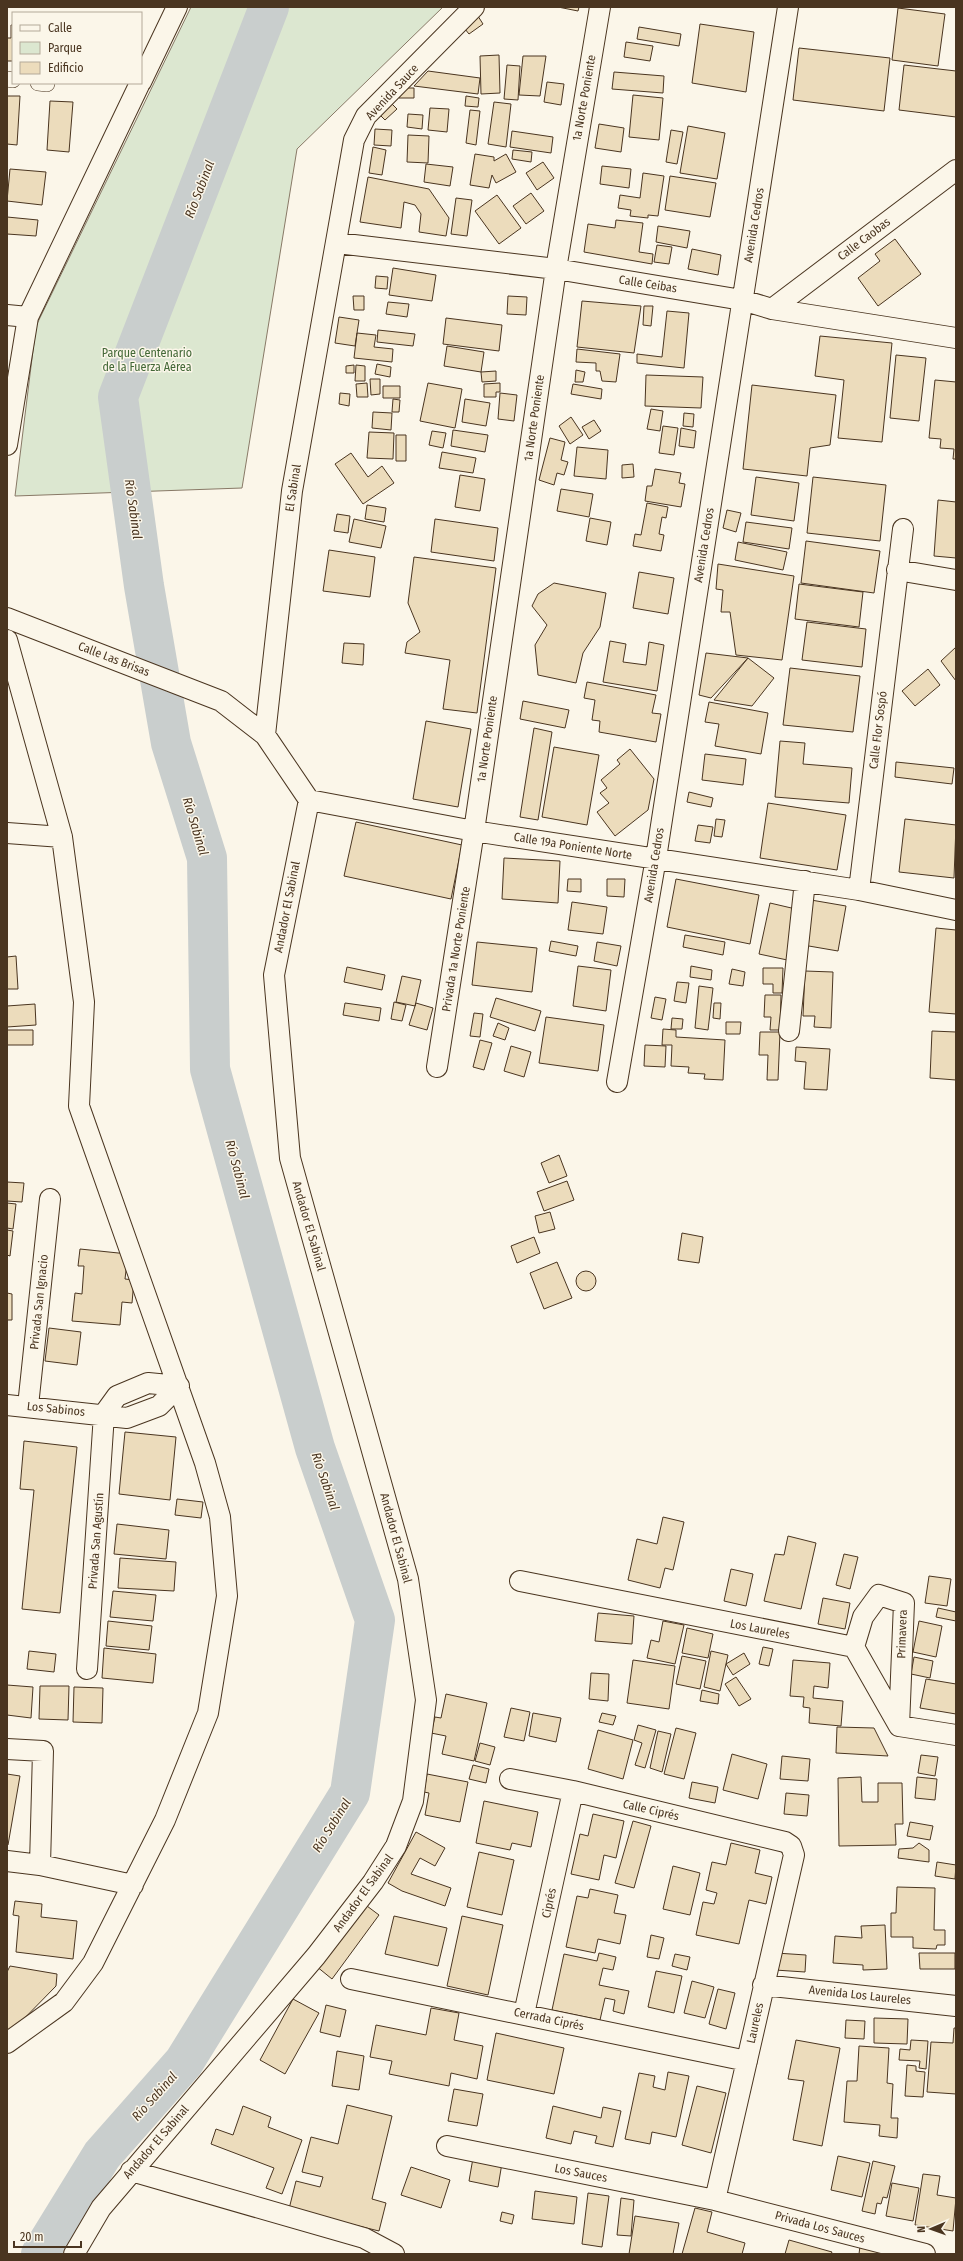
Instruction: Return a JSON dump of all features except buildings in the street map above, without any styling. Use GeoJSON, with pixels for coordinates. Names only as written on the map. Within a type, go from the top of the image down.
{"type":"FeatureCollection","features":[{"type":"Feature","properties":{"kind":"street"},"geometry":{"type":"LineString","coordinates":[[142,80],[177,7]]}},
{"type":"Feature","properties":{"kind":"street","name":"Avenida Sauce"},"geometry":{"type":"LineString","coordinates":[[337,243],[354,140],[366,116],[474,7]]}},
{"type":"Feature","properties":{"kind":"street","name":"1a Norte Poniente"},"geometry":{"type":"LineString","coordinates":[[474,831],[556,269],[600,7]]}},
{"type":"Feature","properties":{"kind":"street","name":"Avenida Cedros"},"geometry":{"type":"LineString","coordinates":[[617,1082],[656,858],[788,7]]}},
{"type":"Feature","properties":{"kind":"street"},"geometry":{"type":"LineString","coordinates":[[7,446],[28,317],[140,84]]}},
{"type":"Feature","properties":{"kind":"street","name":"Calle Caobas"},"geometry":{"type":"LineString","coordinates":[[772,309],[956,170]]}},
{"type":"Feature","properties":{"kind":"street","name":"Calle Ceibas"},"geometry":{"type":"LineString","coordinates":[[337,243],[556,269],[742,300],[772,309],[956,338]]}},
{"type":"Feature","properties":{"kind":"street","name":"El Sabinal"},"geometry":{"type":"LineString","coordinates":[[264,735],[292,491],[337,243]]}},
{"type":"Feature","properties":{"kind":"street"},"geometry":{"type":"LineString","coordinates":[[7,315],[28,317]]}},
{"type":"Feature","properties":{"kind":"street","name":"Calle Flor Sospó"},"geometry":{"type":"LineString","coordinates":[[859,890],[897,570],[904,529]]}},
{"type":"Feature","properties":{"kind":"street"},"geometry":{"type":"LineString","coordinates":[[897,570],[956,580]]}},
{"type":"Feature","properties":{"kind":"street","name":"Calle Las Brisas"},"geometry":{"type":"LineString","coordinates":[[7,618],[62,638],[221,701],[264,735]]}},
{"type":"Feature","properties":{"kind":"street"},"geometry":{"type":"LineString","coordinates":[[7,640],[62,837],[84,1002],[79,1106],[205,1463],[220,1517],[228,1596],[208,1713],[165,1820],[133,1885],[93,1963],[64,2002],[7,2043]]}},
{"type":"Feature","properties":{"kind":"street"},"geometry":{"type":"LineString","coordinates":[[264,735],[309,800]]}},
{"type":"Feature","properties":{"kind":"street","name":"Calle 19a Poniente Norte"},"geometry":{"type":"LineString","coordinates":[[309,800],[474,831],[859,890],[956,910]]}},
{"type":"Feature","properties":{"kind":"street","name":"Andador El Sabinal"},"geometry":{"type":"LineString","coordinates":[[74,2254],[101,2208],[316,1956],[373,1882],[396,1846],[414,1793],[426,1700],[408,1579],[290,1158],[274,975],[309,800]]}},
{"type":"Feature","properties":{"kind":"street","name":"Privada 1a Norte Poniente"},"geometry":{"type":"LineString","coordinates":[[438,1067],[474,831]]}},
{"type":"Feature","properties":{"kind":"street"},"geometry":{"type":"LineString","coordinates":[[7,833],[62,837]]}},
{"type":"Feature","properties":{"kind":"street"},"geometry":{"type":"LineString","coordinates":[[789,1031],[805,881]]}},
{"type":"Feature","properties":{"kind":"street","name":"Privada San Ignacio"},"geometry":{"type":"LineString","coordinates":[[28,1406],[50,1199]]}},
{"type":"Feature","properties":{"kind":"street","name":"Los Sabinos"},"geometry":{"type":"LineString","coordinates":[[7,1405],[104,1414],[127,1418],[159,1406],[179,1386]]}},
{"type":"Feature","properties":{"kind":"street","name":"Privada San Agustín"},"geometry":{"type":"LineString","coordinates":[[87,1669],[104,1414]]}},
{"type":"Feature","properties":{"kind":"street","name":"Los Laureles"},"geometry":{"type":"LineString","coordinates":[[520,1581],[854,1647]]}},
{"type":"Feature","properties":{"kind":"street","name":"Primavera"},"geometry":{"type":"LineString","coordinates":[[854,1647],[863,1617],[879,1595],[904,1603],[898,1726]]}},
{"type":"Feature","properties":{"kind":"street"},"geometry":{"type":"LineString","coordinates":[[854,1647],[898,1726],[956,1735]]}},
{"type":"Feature","properties":{"kind":"street"},"geometry":{"type":"LineString","coordinates":[[7,1749],[43,1751],[40,1865]]}},
{"type":"Feature","properties":{"kind":"street","name":"Calle Ciprés"},"geometry":{"type":"LineString","coordinates":[[510,1779],[573,1792],[785,1842],[792,1846]]}},
{"type":"Feature","properties":{"kind":"street","name":"Ciprés"},"geometry":{"type":"LineString","coordinates":[[524,2014],[573,1792]]}},
{"type":"Feature","properties":{"kind":"street","name":"Laureles"},"geometry":{"type":"LineString","coordinates":[[715,2200],[794,1854],[792,1846]]}},
{"type":"Feature","properties":{"kind":"street"},"geometry":{"type":"LineString","coordinates":[[7,1861],[40,1865],[133,1885]]}},
{"type":"Feature","properties":{"kind":"street","name":"Cerrada Ciprés"},"geometry":{"type":"LineString","coordinates":[[351,1979],[747,2061]]}},
{"type":"Feature","properties":{"kind":"street","name":"Avenida Los Laureles"},"geometry":{"type":"LineString","coordinates":[[763,1985],[956,2006]]}},
{"type":"Feature","properties":{"kind":"street","name":"Los Sauces"},"geometry":{"type":"LineString","coordinates":[[447,2146],[715,2200]]}},
{"type":"Feature","properties":{"kind":"street"},"geometry":{"type":"LineString","coordinates":[[131,2171],[364,2238],[394,2254]]}},
{"type":"Feature","properties":{"kind":"street","name":"Privada Los Sauces"},"geometry":{"type":"LineString","coordinates":[[715,2200],[925,2254]]}},
{"type":"Feature","properties":{"kind":"green space","name":"Parque Centenario de la Fuerza Aérea"},"geometry":{"type":"Polygon","coordinates":[[[191,7],[443,7],[297,149],[242,488],[15,496],[36,326],[191,7]]]}},
{"type":"Feature","properties":{"kind":"waterway","name":"Río Sabinal"},"geometry":{"type":"LineString","coordinates":[[41,2254],[102,2155],[184,2062],[350,1793],[375,1620],[315,1448],[210,1069],[207,858],[171,743],[144,586],[118,397],[269,7]]}}]}
